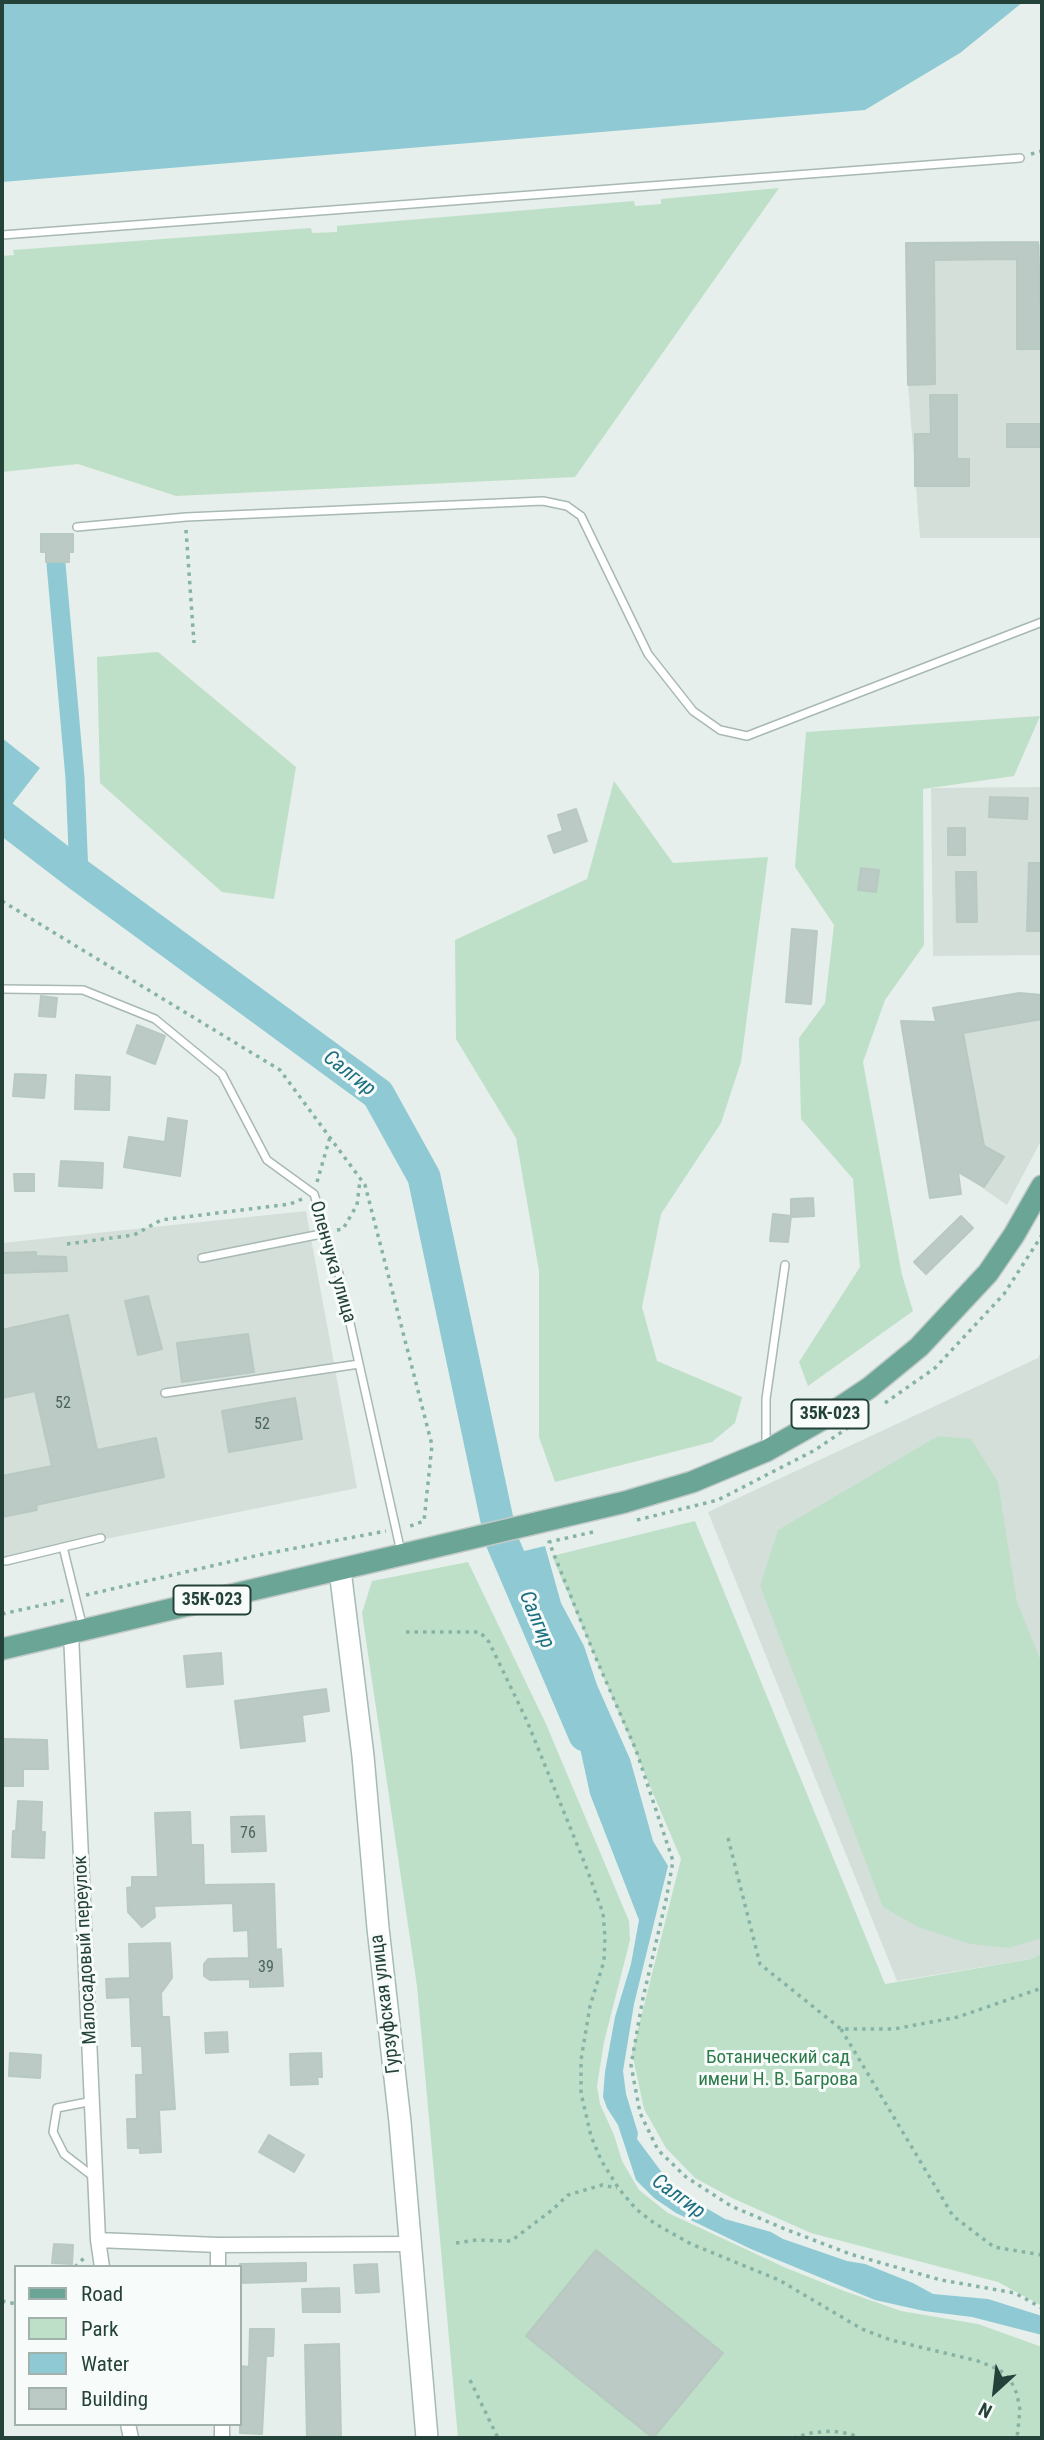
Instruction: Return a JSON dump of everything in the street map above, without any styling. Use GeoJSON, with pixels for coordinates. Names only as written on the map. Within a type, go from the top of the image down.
{"type":"FeatureCollection","features":[{"type":"Feature","properties":{"kind":"main road","name":"35К-023"},"geometry":{"type":"LineString","coordinates":[[2,1649],[553,1520],[692,1482],[766,1451],[821,1420],[869,1388],[919,1347],[988,1273],[1038,1194]]}},
{"type":"Feature","properties":{"kind":"main road","name":"Гурзуфская улица"},"geometry":{"type":"LineString","coordinates":[[340,1570],[363,1756],[378,1928],[400,2122],[427,2438]]}},
{"type":"Feature","properties":{"kind":"street","name":"Малосадовый переулок"},"geometry":{"type":"LineString","coordinates":[[77,1631],[98,2240],[102,2265]]}},
{"type":"Feature","properties":{"kind":"street"},"geometry":{"type":"LineString","coordinates":[[98,2240],[218,2245],[411,2244]]}},
{"type":"Feature","properties":{"kind":"street"},"geometry":{"type":"LineString","coordinates":[[218,2245],[218,2265]]}},
{"type":"Feature","properties":{"kind":"lane"},"geometry":{"type":"LineString","coordinates":[[2,235],[1020,158]]}},
{"type":"Feature","properties":{"kind":"lane"},"geometry":{"type":"LineString","coordinates":[[76,527],[186,517],[543,500],[567,506],[581,516],[648,654],[693,711],[720,730],[747,736],[1042,622]]}},
{"type":"Feature","properties":{"kind":"lane","name":"Оленчука улица"},"geometry":{"type":"LineString","coordinates":[[2,989],[83,990],[155,1019],[222,1074],[267,1160],[314,1194],[339,1274],[402,1555]]}},
{"type":"Feature","properties":{"kind":"lane"},"geometry":{"type":"LineString","coordinates":[[202,1258],[326,1233]]}},
{"type":"Feature","properties":{"kind":"lane"},"geometry":{"type":"LineString","coordinates":[[766,1451],[766,1399],[785,1265]]}},
{"type":"Feature","properties":{"kind":"lane"},"geometry":{"type":"LineString","coordinates":[[165,1393],[359,1364]]}},
{"type":"Feature","properties":{"kind":"lane"},"geometry":{"type":"LineString","coordinates":[[6,1561],[101,1538]]}},
{"type":"Feature","properties":{"kind":"lane"},"geometry":{"type":"LineString","coordinates":[[63,1547],[75,1597],[77,1631]]}},
{"type":"Feature","properties":{"kind":"lane"},"geometry":{"type":"LineString","coordinates":[[93,2101],[57,2108],[53,2132],[64,2154],[96,2178]]}},
{"type":"Feature","properties":{"kind":"path"},"geometry":{"type":"LineString","coordinates":[[186,517],[194,643]]}},
{"type":"Feature","properties":{"kind":"path"},"geometry":{"type":"LineString","coordinates":[[67,1244],[134,1235],[161,1220],[290,1204],[314,1194],[330,1137]]}},
{"type":"Feature","properties":{"kind":"path"},"geometry":{"type":"LineString","coordinates":[[326,1233],[343,1229],[349,1220],[357,1205],[360,1178]]}},
{"type":"Feature","properties":{"kind":"path"},"geometry":{"type":"LineString","coordinates":[[881,1405],[935,1367],[1004,1294],[1042,1234]]}},
{"type":"Feature","properties":{"kind":"path"},"geometry":{"type":"LineString","coordinates":[[627,1523],[718,1500],[816,1450],[870,1413]]}},
{"type":"Feature","properties":{"kind":"path"},"geometry":{"type":"LineString","coordinates":[[2,1614],[259,1555],[396,1529]]}},
{"type":"Feature","properties":{"kind":"path"},"geometry":{"type":"LineString","coordinates":[[601,1529],[549,1542],[636,1750],[673,1861],[631,2065],[640,2113],[658,2150],[686,2177],[731,2206],[785,2230],[850,2254],[941,2280],[1015,2293],[1042,2308]]}},
{"type":"Feature","properties":{"kind":"path"},"geometry":{"type":"LineString","coordinates":[[407,1633],[480,1632],[489,1642],[527,1721],[585,1864],[603,1913],[605,1937],[604,1961],[590,2006],[581,2060],[581,2093],[591,2136],[601,2160],[619,2189],[636,2209],[653,2223],[691,2244],[779,2280],[862,2329],[891,2340],[978,2361],[1000,2370],[1010,2379],[1017,2394],[1020,2410],[1017,2438]]}},
{"type":"Feature","properties":{"kind":"path"},"geometry":{"type":"LineString","coordinates":[[728,1838],[761,1964],[841,2029],[953,2216],[994,2247],[1042,2255]]}},
{"type":"Feature","properties":{"kind":"path"},"geometry":{"type":"LineString","coordinates":[[841,2029],[894,2029],[958,2017],[1042,1988]]}},
{"type":"Feature","properties":{"kind":"path"},"geometry":{"type":"LineString","coordinates":[[456,2243],[511,2241],[568,2195],[602,2185],[619,2189]]}},
{"type":"Feature","properties":{"kind":"path"},"geometry":{"type":"LineString","coordinates":[[470,2380],[498,2438]]}},
{"type":"Feature","properties":{"kind":"path"},"geometry":{"type":"LineString","coordinates":[[793,2438],[832,2431],[859,2438]]}},
{"type":"Feature","properties":{"kind":"shaded area"},"geometry":{"type":"Polygon","coordinates":[[[906,243],[1042,244],[1042,538],[920,538],[908,385],[906,243]]]}},
{"type":"Feature","properties":{"kind":"shaded area"},"geometry":{"type":"Polygon","coordinates":[[[1042,787],[1042,955],[933,956],[931,788],[1042,787]]]}},
{"type":"Feature","properties":{"kind":"shaded area"},"geometry":{"type":"Polygon","coordinates":[[[1020,993],[1042,995],[1042,1139],[1007,1205],[959,1172],[933,1008],[1020,993]]]}},
{"type":"Feature","properties":{"kind":"shaded area"},"geometry":{"type":"Polygon","coordinates":[[[306,1211],[357,1488],[2,1560],[2,1243],[306,1211]]]}},
{"type":"Feature","properties":{"kind":"shaded area"},"geometry":{"type":"Polygon","coordinates":[[[1042,1349],[1042,1953],[1031,1959],[897,1981],[708,1512],[1038,1358],[1042,1349]]]}},
{"type":"Feature","properties":{"kind":"green space"},"geometry":{"type":"Polygon","coordinates":[[[779,188],[575,477],[176,496],[78,464],[2,472],[2,256],[14,255],[13,250],[311,228],[312,233],[337,232],[337,226],[634,201],[635,206],[661,204],[661,199],[779,188]]]}},
{"type":"Feature","properties":{"kind":"green space"},"geometry":{"type":"Polygon","coordinates":[[[158,652],[296,767],[274,899],[222,892],[100,783],[97,657],[158,652]]]}},
{"type":"Feature","properties":{"kind":"green space"},"geometry":{"type":"Polygon","coordinates":[[[1040,716],[1014,776],[923,789],[924,945],[885,1000],[863,1062],[902,1275],[913,1311],[808,1386],[799,1362],[860,1267],[853,1179],[801,1119],[799,1038],[825,1003],[834,925],[795,867],[806,732],[1040,716]]]}},
{"type":"Feature","properties":{"kind":"green space"},"geometry":{"type":"Polygon","coordinates":[[[614,781],[673,863],[768,857],[741,1062],[721,1123],[661,1214],[642,1307],[657,1361],[742,1397],[735,1423],[712,1442],[555,1482],[539,1437],[539,1271],[516,1138],[456,1039],[455,940],[587,879],[614,781]]]}},
{"type":"Feature","properties":{"kind":"green space"},"geometry":{"type":"Polygon","coordinates":[[[938,1436],[971,1439],[998,1482],[1017,1602],[1042,1664],[1042,1938],[1009,1948],[970,1944],[918,1927],[883,1907],[760,1586],[778,1530],[938,1436]]]}},
{"type":"Feature","properties":{"kind":"green space","name":"Ботанический сад имени Н. В. Багрова"},"geometry":{"type":"Polygon","coordinates":[[[695,1521],[885,1984],[1031,1959],[1042,1953],[1042,2306],[998,2282],[811,2233],[732,2198],[695,2178],[666,2148],[644,2109],[632,2053],[681,1859],[552,1556],[695,1521]]]}},
{"type":"Feature","properties":{"kind":"green space"},"geometry":{"type":"Polygon","coordinates":[[[468,1562],[546,1724],[629,1921],[630,1940],[604,2042],[597,2086],[600,2104],[622,2161],[639,2190],[668,2213],[786,2268],[844,2291],[901,2311],[978,2324],[1042,2347],[1042,2438],[458,2438],[417,1986],[362,1613],[372,1581],[468,1562]]]}},
{"type":"Feature","properties":{"kind":"water"},"geometry":{"type":"Polygon","coordinates":[[[2,2],[1023,2],[960,53],[865,110],[2,182],[2,2]]]}},
{"type":"Feature","properties":{"kind":"water"},"geometry":{"type":"Polygon","coordinates":[[[2,738],[40,768],[2,817],[2,738]]]}},
{"type":"Feature","properties":{"kind":"water"},"geometry":{"type":"Polygon","coordinates":[[[545,1546],[561,1603],[584,1646],[597,1685],[630,1759],[653,1841],[668,1866],[634,2004],[623,2071],[626,2094],[638,2133],[637,2139],[675,2190],[725,2219],[771,2232],[783,2239],[847,2261],[865,2264],[933,2294],[988,2299],[1042,2316],[1042,2335],[972,2317],[924,2311],[875,2300],[751,2249],[676,2213],[654,2198],[636,2180],[618,2125],[603,2097],[615,2017],[631,1964],[639,1920],[590,1794],[556,1637],[520,1579],[491,1559],[545,1546]]]}},
{"type":"Feature","properties":{"kind":"building"},"geometry":{"type":"Polygon","coordinates":[[[1038,242],[1042,349],[1017,349],[1017,259],[934,260],[935,384],[908,385],[906,243],[1038,242]]]}},
{"type":"Feature","properties":{"kind":"building"},"geometry":{"type":"Polygon","coordinates":[[[930,395],[957,395],[957,459],[969,459],[969,486],[915,486],[915,434],[931,434],[930,395]]]}},
{"type":"Feature","properties":{"kind":"building"},"geometry":{"type":"Polygon","coordinates":[[[1007,424],[1042,424],[1042,447],[1007,447],[1007,424]]]}},
{"type":"Feature","properties":{"kind":"building"},"geometry":{"type":"Polygon","coordinates":[[[41,534],[73,534],[73,552],[69,552],[69,562],[46,562],[46,552],[41,552],[41,534]]]}},
{"type":"Feature","properties":{"kind":"building"},"geometry":{"type":"Polygon","coordinates":[[[990,797],[1028,798],[1027,819],[989,817],[990,797]]]}},
{"type":"Feature","properties":{"kind":"building"},"geometry":{"type":"Polygon","coordinates":[[[576,809],[587,841],[554,853],[548,836],[563,831],[558,815],[576,809]]]}},
{"type":"Feature","properties":{"kind":"building"},"geometry":{"type":"Polygon","coordinates":[[[948,828],[965,828],[965,855],[948,855],[948,828]]]}},
{"type":"Feature","properties":{"kind":"building"},"geometry":{"type":"Polygon","coordinates":[[[1029,863],[1042,863],[1042,931],[1027,931],[1029,863]]]}},
{"type":"Feature","properties":{"kind":"building"},"geometry":{"type":"Polygon","coordinates":[[[861,868],[879,870],[876,892],[858,890],[861,868]]]}},
{"type":"Feature","properties":{"kind":"building"},"geometry":{"type":"Polygon","coordinates":[[[956,872],[976,872],[977,922],[957,922],[956,872]]]}},
{"type":"Feature","properties":{"kind":"building"},"geometry":{"type":"Polygon","coordinates":[[[792,929],[817,931],[811,1004],[786,1002],[792,929]]]}},
{"type":"Feature","properties":{"kind":"building"},"geometry":{"type":"Polygon","coordinates":[[[1019,993],[1042,995],[1042,1019],[963,1033],[984,1146],[1004,1157],[984,1187],[958,1172],[961,1194],[930,1198],[901,1021],[936,1022],[933,1008],[1019,993]]]}},
{"type":"Feature","properties":{"kind":"building"},"geometry":{"type":"Polygon","coordinates":[[[41,996],[57,998],[55,1017],[39,1016],[41,996]]]}},
{"type":"Feature","properties":{"kind":"building"},"geometry":{"type":"Polygon","coordinates":[[[137,1025],[165,1036],[155,1064],[127,1053],[137,1025]]]}},
{"type":"Feature","properties":{"kind":"building"},"geometry":{"type":"Polygon","coordinates":[[[15,1074],[46,1075],[44,1098],[13,1096],[15,1074]]]}},
{"type":"Feature","properties":{"kind":"building"},"geometry":{"type":"Polygon","coordinates":[[[76,1075],[110,1077],[109,1110],[75,1109],[76,1075]]]}},
{"type":"Feature","properties":{"kind":"building"},"geometry":{"type":"Polygon","coordinates":[[[168,1118],[187,1121],[180,1176],[124,1167],[129,1137],[165,1142],[168,1118]]]}},
{"type":"Feature","properties":{"kind":"building"},"geometry":{"type":"Polygon","coordinates":[[[61,1161],[103,1163],[102,1188],[59,1186],[61,1161]]]}},
{"type":"Feature","properties":{"kind":"building"},"geometry":{"type":"Polygon","coordinates":[[[14,1174],[34,1174],[34,1191],[15,1191],[14,1174]]]}},
{"type":"Feature","properties":{"kind":"building"},"geometry":{"type":"Polygon","coordinates":[[[813,1198],[814,1216],[791,1217],[791,1199],[813,1198]]]}},
{"type":"Feature","properties":{"kind":"building"},"geometry":{"type":"Polygon","coordinates":[[[773,1214],[791,1216],[788,1242],[770,1241],[773,1214]]]}},
{"type":"Feature","properties":{"kind":"building"},"geometry":{"type":"Polygon","coordinates":[[[961,1216],[973,1228],[926,1274],[914,1262],[961,1216]]]}},
{"type":"Feature","properties":{"kind":"building"},"geometry":{"type":"Polygon","coordinates":[[[36,1252],[36,1256],[66,1257],[67,1271],[3,1273],[3,1253],[36,1252]]]}},
{"type":"Feature","properties":{"kind":"building"},"geometry":{"type":"Polygon","coordinates":[[[148,1296],[162,1349],[138,1355],[125,1301],[148,1296]]]}},
{"type":"Feature","properties":{"kind":"building"},"geometry":{"type":"Polygon","coordinates":[[[68,1315],[97,1450],[156,1438],[164,1477],[36,1505],[37,1510],[2,1517],[2,1476],[52,1466],[35,1391],[2,1398],[2,1330],[68,1315]]]}},
{"type":"Feature","properties":{"kind":"building"},"geometry":{"type":"Polygon","coordinates":[[[248,1334],[254,1372],[182,1382],[177,1343],[248,1334]]]}},
{"type":"Feature","properties":{"kind":"building"},"geometry":{"type":"Polygon","coordinates":[[[295,1398],[302,1439],[229,1452],[222,1411],[295,1398]]]}},
{"type":"Feature","properties":{"kind":"building"},"geometry":{"type":"Polygon","coordinates":[[[221,1653],[223,1684],[187,1687],[184,1656],[221,1653]]]}},
{"type":"Feature","properties":{"kind":"building"},"geometry":{"type":"Polygon","coordinates":[[[326,1689],[329,1711],[302,1715],[305,1741],[241,1748],[235,1701],[326,1689]]]}},
{"type":"Feature","properties":{"kind":"building"},"geometry":{"type":"Polygon","coordinates":[[[4,1739],[47,1740],[48,1769],[23,1769],[23,1786],[4,1786],[4,1739]]]}},
{"type":"Feature","properties":{"kind":"building"},"geometry":{"type":"Polygon","coordinates":[[[18,1801],[42,1802],[44,1858],[12,1857],[18,1801]]]}},
{"type":"Feature","properties":{"kind":"building"},"geometry":{"type":"Polygon","coordinates":[[[190,1812],[191,1845],[203,1845],[204,1885],[274,1884],[276,1950],[281,1949],[283,1986],[250,1987],[250,1979],[210,1980],[204,1976],[204,1964],[208,1959],[249,1958],[248,1930],[234,1931],[233,1903],[154,1906],[155,1917],[142,1927],[128,1912],[127,1888],[132,1887],[132,1877],[158,1877],[155,1813],[190,1812]]]}},
{"type":"Feature","properties":{"kind":"building"},"geometry":{"type":"Polygon","coordinates":[[[264,1816],[266,1851],[232,1852],[231,1817],[264,1816]]]}},
{"type":"Feature","properties":{"kind":"building"},"geometry":{"type":"Polygon","coordinates":[[[170,1943],[172,1978],[161,1993],[162,2017],[169,2017],[175,2109],[159,2110],[161,2152],[140,2153],[140,2148],[128,2148],[127,2119],[137,2119],[136,2075],[143,2075],[142,2046],[132,2046],[130,1997],[107,1998],[106,1979],[130,1978],[129,1944],[170,1943]]]}},
{"type":"Feature","properties":{"kind":"building"},"geometry":{"type":"Polygon","coordinates":[[[227,2032],[228,2052],[206,2053],[205,2033],[227,2032]]]}},
{"type":"Feature","properties":{"kind":"building"},"geometry":{"type":"Polygon","coordinates":[[[10,2053],[41,2055],[40,2078],[9,2076],[10,2053]]]}},
{"type":"Feature","properties":{"kind":"building"},"geometry":{"type":"Polygon","coordinates":[[[321,2053],[322,2077],[317,2077],[318,2084],[291,2085],[290,2054],[321,2053]]]}},
{"type":"Feature","properties":{"kind":"building"},"geometry":{"type":"Polygon","coordinates":[[[269,2135],[304,2155],[294,2172],[259,2152],[269,2135]]]}},
{"type":"Feature","properties":{"kind":"building"},"geometry":{"type":"Polygon","coordinates":[[[54,2244],[73,2245],[72,2264],[52,2263],[54,2244]]]}},
{"type":"Feature","properties":{"kind":"building"},"geometry":{"type":"Polygon","coordinates":[[[596,2250],[723,2353],[653,2438],[526,2336],[596,2250]]]}},
{"type":"Feature","properties":{"kind":"building"},"geometry":{"type":"Polygon","coordinates":[[[306,2263],[306,2281],[242,2283],[240,2264],[306,2263]]]}},
{"type":"Feature","properties":{"kind":"building"},"geometry":{"type":"Polygon","coordinates":[[[377,2264],[379,2292],[356,2293],[354,2265],[377,2264]]]}},
{"type":"Feature","properties":{"kind":"building"},"geometry":{"type":"Polygon","coordinates":[[[339,2288],[340,2312],[303,2312],[302,2289],[339,2288]]]}},
{"type":"Feature","properties":{"kind":"building"},"geometry":{"type":"Polygon","coordinates":[[[250,2329],[274,2329],[273,2356],[266,2356],[262,2434],[240,2433],[242,2366],[249,2367],[250,2329]]]}},
{"type":"Feature","properties":{"kind":"building"},"geometry":{"type":"Polygon","coordinates":[[[339,2344],[341,2438],[307,2438],[305,2345],[339,2344]]]}},
{"type":"Feature","properties":{"kind":"waterway"},"geometry":{"type":"LineString","coordinates":[[56,564],[75,778],[79,875]]}},
{"type":"Feature","properties":{"kind":"waterway","name":"Салгир"},"geometry":{"type":"LineString","coordinates":[[2,816],[378,1094],[424,1177],[501,1539],[585,1735]]}}]}
